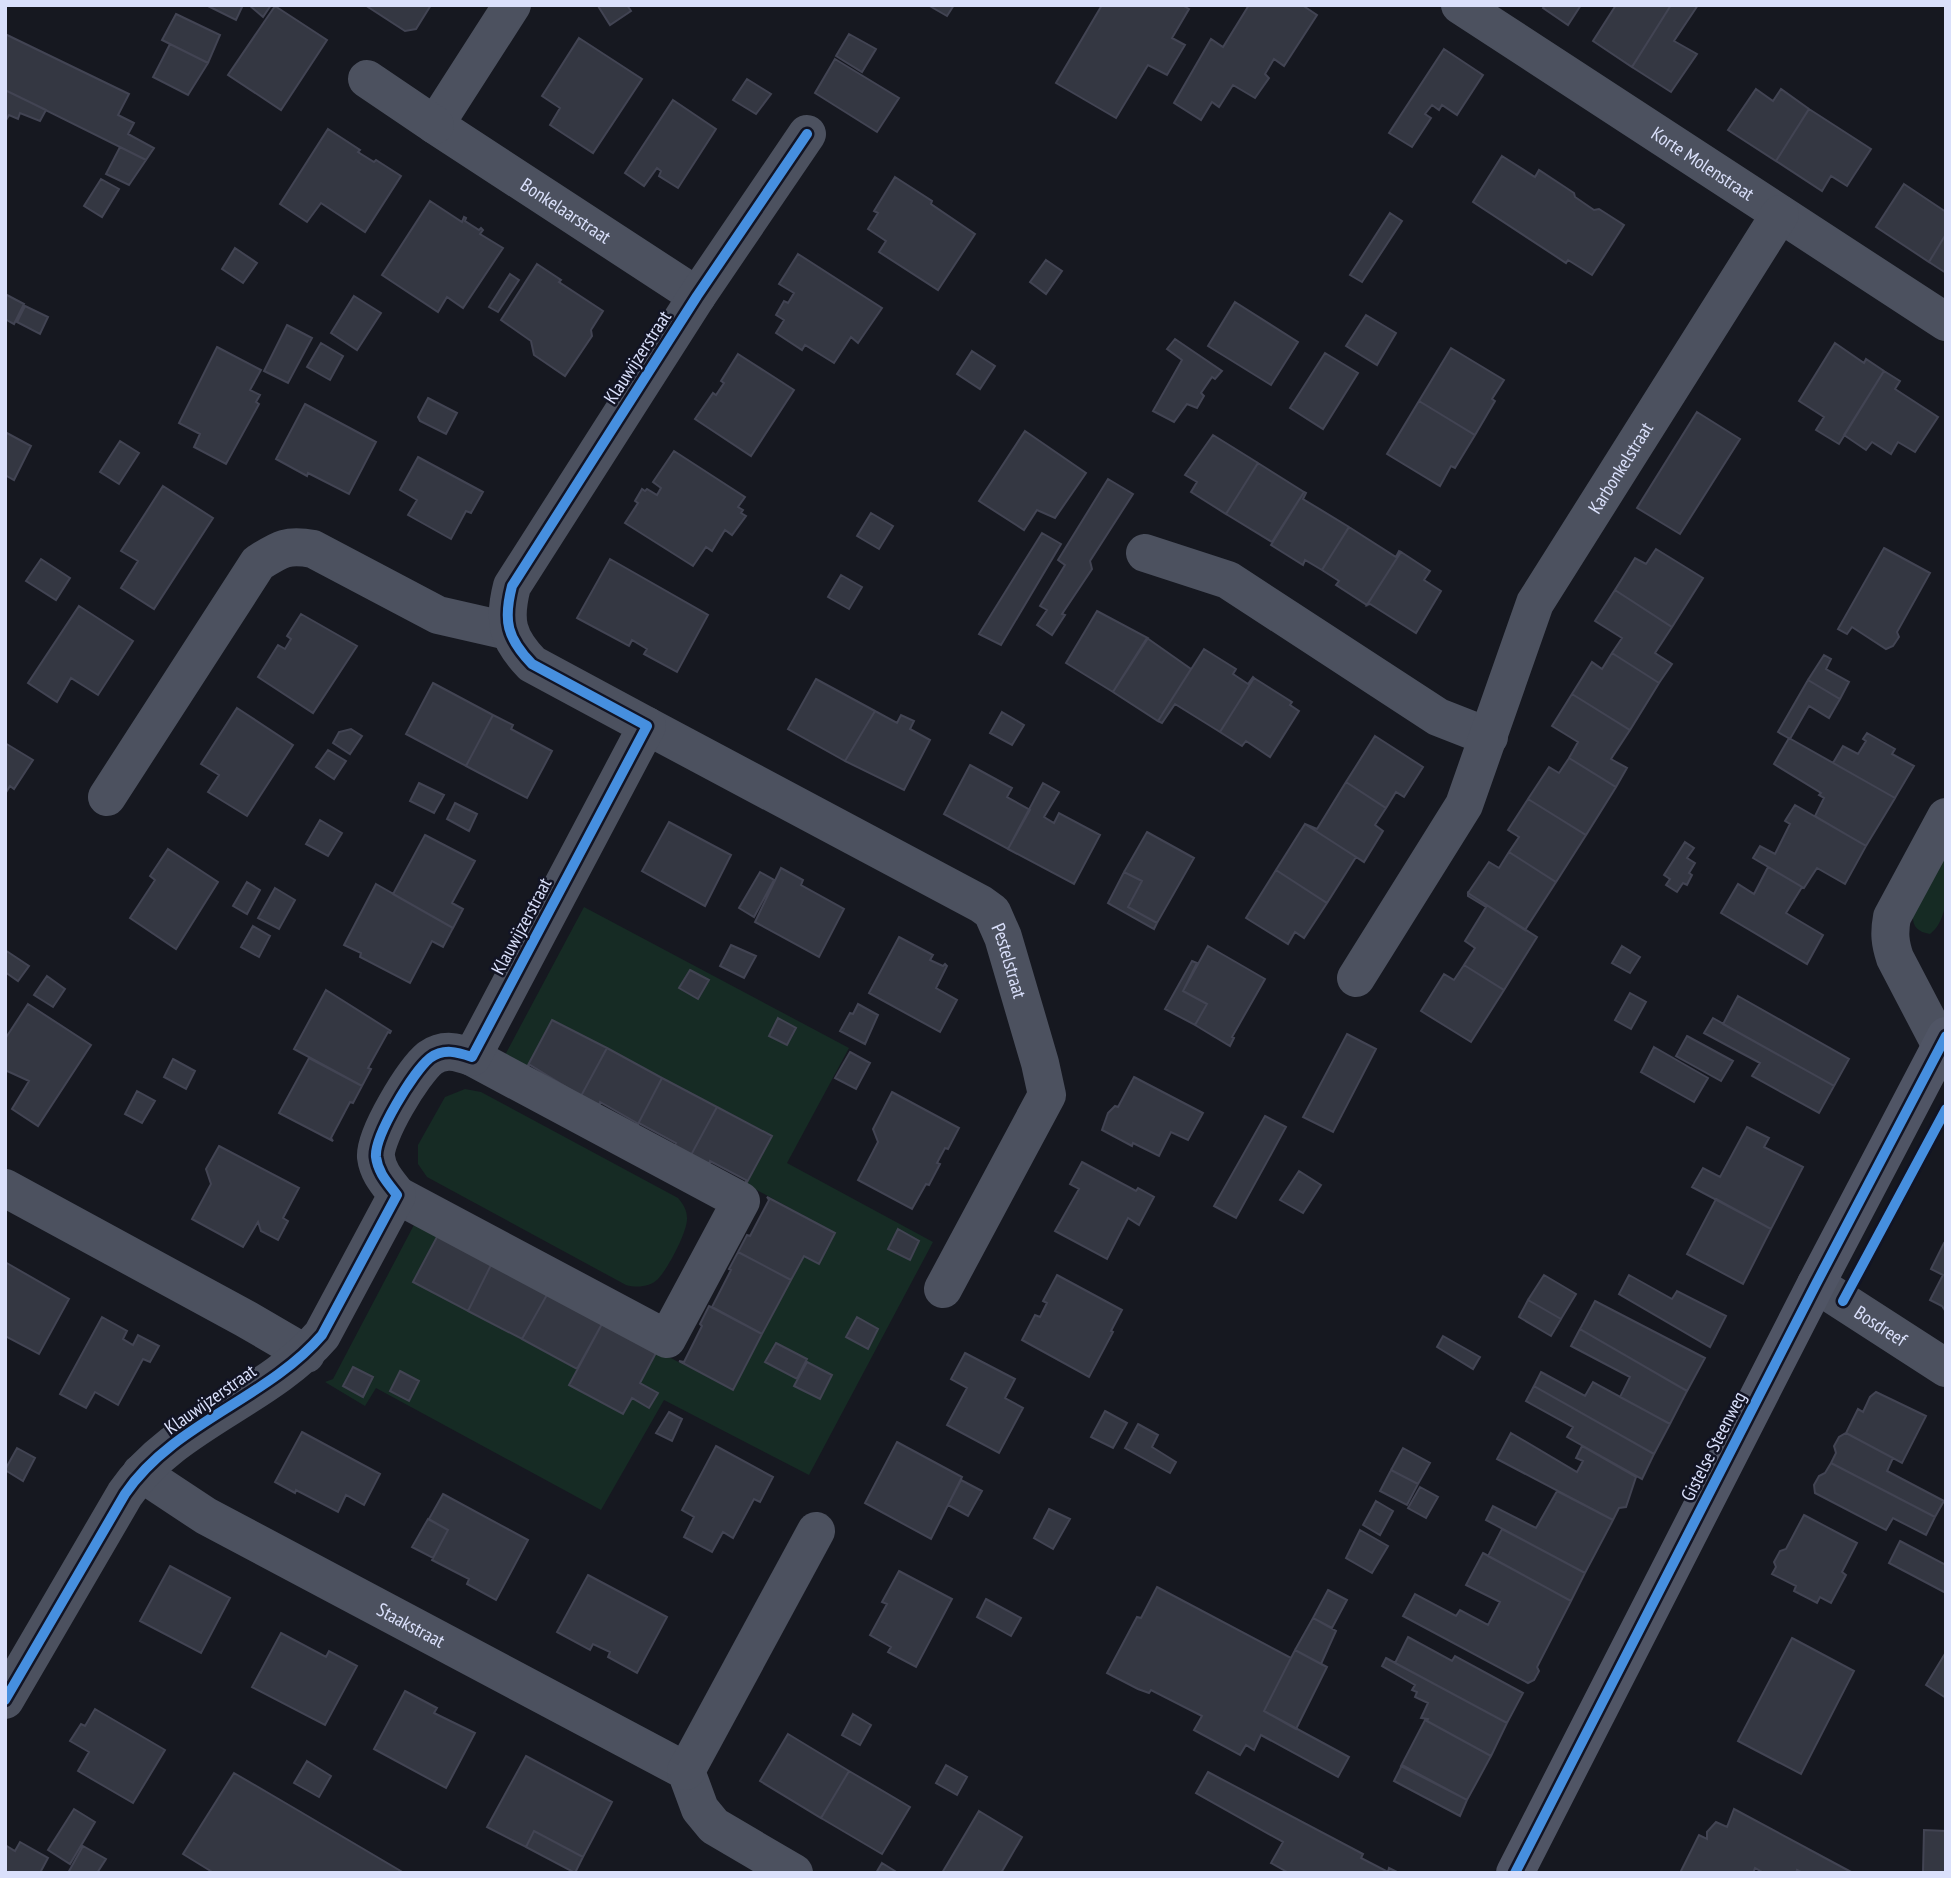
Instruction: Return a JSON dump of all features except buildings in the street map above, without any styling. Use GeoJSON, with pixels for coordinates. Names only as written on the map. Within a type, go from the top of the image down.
{"type":"FeatureCollection","features":[{"type":"Feature","properties":{"kind":"main road","name":"Gistelse Steenweg"},"geometry":{"type":"LineString","coordinates":[[1515,1873],[1943,1041]]}},
{"type":"Feature","properties":{"kind":"street"},"geometry":{"type":"LineString","coordinates":[[435,125],[512,5]]}},
{"type":"Feature","properties":{"kind":"street","name":"Korte Molenstraat"},"geometry":{"type":"LineString","coordinates":[[1460,5],[1946,322]]}},
{"type":"Feature","properties":{"kind":"street","name":"Bonkelaarstraat"},"geometry":{"type":"LineString","coordinates":[[367,79],[697,296]]}},
{"type":"Feature","properties":{"kind":"street","name":"Klauwijzerstraat"},"geometry":{"type":"LineString","coordinates":[[508,631],[507,606],[512,586],[697,296],[807,134]]}},
{"type":"Feature","properties":{"kind":"street","name":"Karbonkelstraat"},"geometry":{"type":"LineString","coordinates":[[1356,978],[1464,805],[1535,603],[1780,214]]}},
{"type":"Feature","properties":{"kind":"street"},"geometry":{"type":"LineString","coordinates":[[107,797],[258,563],[278,550],[294,546],[313,549],[438,615],[508,631],[518,650],[532,664],[647,726]]}},
{"type":"Feature","properties":{"kind":"street"},"geometry":{"type":"LineString","coordinates":[[1145,553],[1228,580],[1438,717],[1489,737]]}},
{"type":"Feature","properties":{"kind":"street","name":"Klauwijzerstraat"},"geometry":{"type":"LineString","coordinates":[[472,1057],[647,726]]}},
{"type":"Feature","properties":{"kind":"street","name":"Pestelstraat"},"geometry":{"type":"LineString","coordinates":[[647,726],[992,912],[1003,937],[1047,1095],[943,1289]]}},
{"type":"Feature","properties":{"kind":"street","name":"Gistelse Steenweg"},"geometry":{"type":"LineString","coordinates":[[1943,1041],[1895,958],[1889,931],[1892,917],[1946,817]]}},
{"type":"Feature","properties":{"kind":"street"},"geometry":{"type":"LineString","coordinates":[[452,1050],[472,1057],[741,1200],[667,1339],[397,1195],[380,1173],[376,1156],[379,1138],[409,1084],[431,1057],[452,1050]]}},
{"type":"Feature","properties":{"kind":"street"},"geometry":{"type":"LineString","coordinates":[[5,1188],[306,1354]]}},
{"type":"Feature","properties":{"kind":"street","name":"Klauwijzerstraat"},"geometry":{"type":"LineString","coordinates":[[5,1700],[125,1493],[141,1473],[194,1430],[306,1354],[322,1335],[397,1195]]}},
{"type":"Feature","properties":{"kind":"street","name":"Bosdreef"},"geometry":{"type":"LineString","coordinates":[[1816,1284],[1946,1368]]}},
{"type":"Feature","properties":{"kind":"street","name":"Staakstraat"},"geometry":{"type":"LineString","coordinates":[[141,1473],[206,1516],[686,1771]]}},
{"type":"Feature","properties":{"kind":"street"},"geometry":{"type":"LineString","coordinates":[[794,1873],[714,1826],[700,1809],[686,1771],[816,1531]]}},
{"type":"Feature","properties":{"kind":"green space"},"geometry":{"type":"Polygon","coordinates":[[[1946,855],[1944,909],[1937,927],[1930,934],[1925,933],[1916,928],[1913,914],[1946,855]]]}},
{"type":"Feature","properties":{"kind":"green space"},"geometry":{"type":"Polygon","coordinates":[[[584,907],[849,1048],[787,1163],[933,1242],[809,1475],[664,1400],[601,1510],[376,1388],[365,1406],[325,1382],[333,1379],[415,1223],[438,1235],[414,1282],[577,1369],[569,1385],[623,1414],[632,1398],[649,1408],[658,1393],[640,1383],[657,1351],[733,1390],[804,1256],[819,1264],[835,1233],[746,1184],[771,1135],[552,1020],[527,1067],[505,1055],[584,907]]]}},
{"type":"Feature","properties":{"kind":"green space"},"geometry":{"type":"Polygon","coordinates":[[[465,1089],[481,1092],[678,1198],[687,1215],[686,1224],[676,1250],[658,1279],[643,1286],[626,1285],[427,1177],[418,1164],[418,1145],[445,1097],[465,1089]]]}},
{"type":"Feature","properties":{"kind":"cycle path"},"geometry":{"type":"LineString","coordinates":[[5,1700],[125,1494],[145,1469],[194,1429],[275,1377],[322,1335],[397,1195],[381,1173],[376,1157],[381,1135],[396,1105],[414,1076],[430,1058],[445,1052],[472,1057],[647,726],[532,664],[517,646],[509,628],[508,609],[512,586],[697,296],[807,134]]}},
{"type":"Feature","properties":{"kind":"cycle path"},"geometry":{"type":"LineString","coordinates":[[1515,1873],[1946,1036]]}},
{"type":"Feature","properties":{"kind":"cycle path"},"geometry":{"type":"LineString","coordinates":[[1843,1301],[1946,1109]]}}]}
